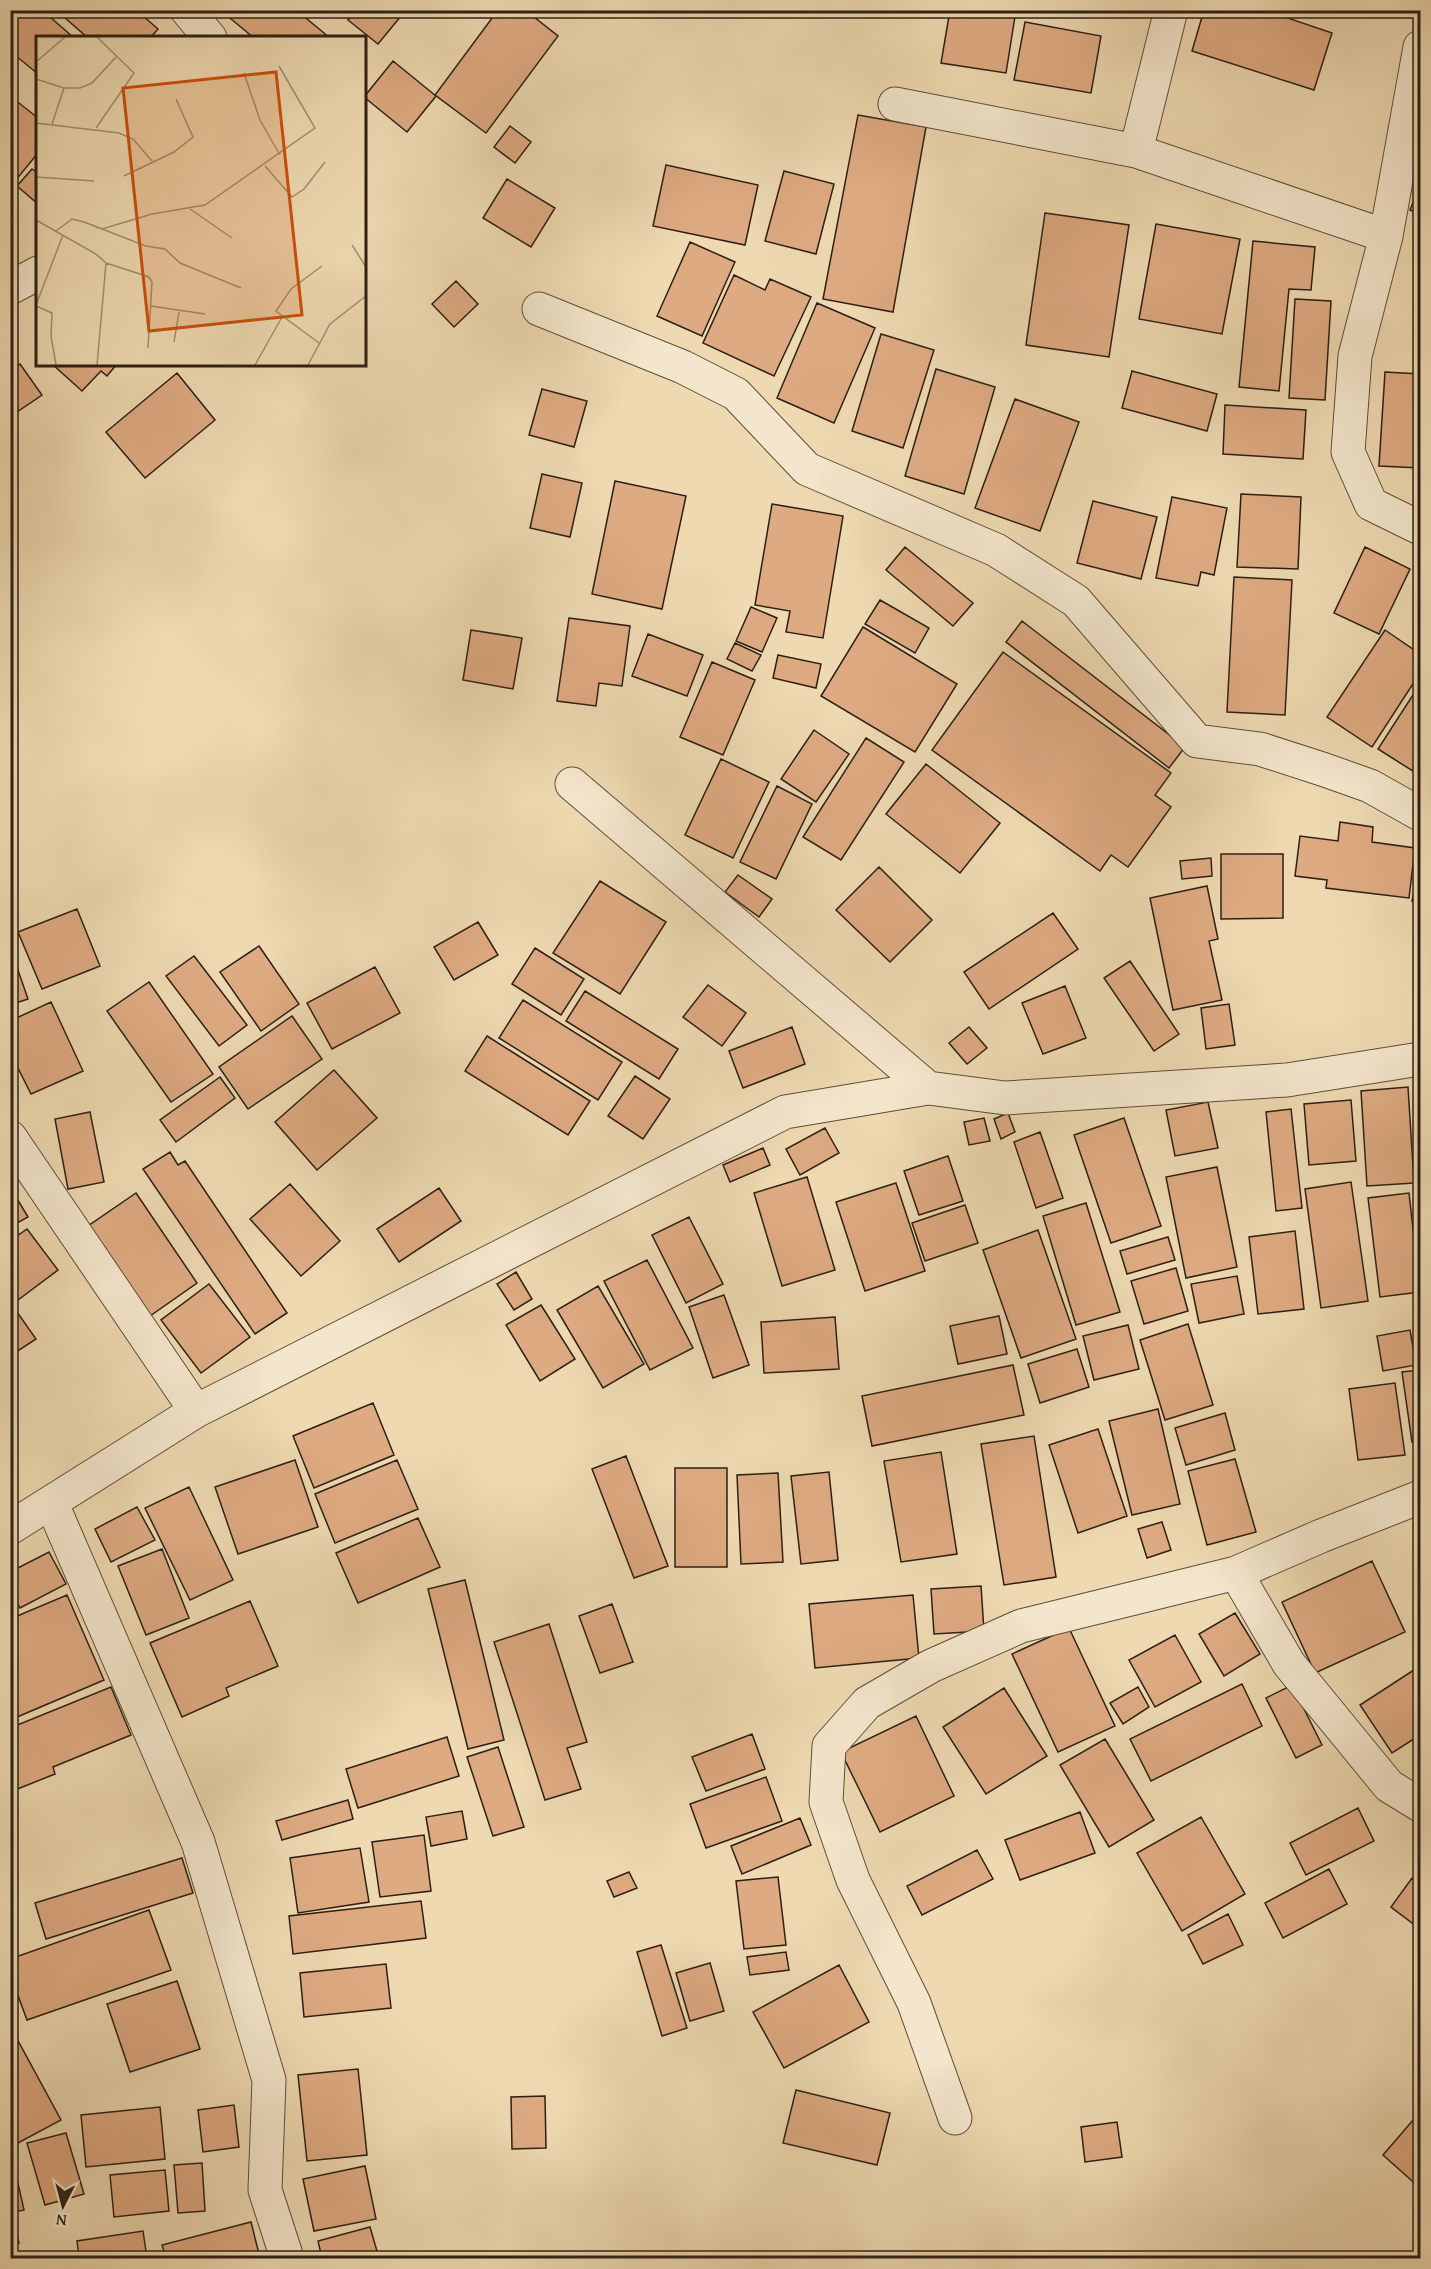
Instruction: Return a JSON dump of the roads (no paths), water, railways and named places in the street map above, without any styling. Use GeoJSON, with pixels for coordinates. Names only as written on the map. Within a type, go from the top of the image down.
{"type":"FeatureCollection","features":[{"type":"Feature","properties":{"kind":"street"},"geometry":{"type":"LineString","coordinates":[[187,10],[208,36]]}},
{"type":"Feature","properties":{"kind":"street"},"geometry":{"type":"LineString","coordinates":[[1136,151],[1171,10]]}},
{"type":"Feature","properties":{"kind":"street"},"geometry":{"type":"LineString","coordinates":[[1420,47],[1386,236],[1355,356],[1348,452],[1371,504],[1420,528]]}},
{"type":"Feature","properties":{"kind":"street"},"geometry":{"type":"LineString","coordinates":[[895,104],[1136,151],[1386,236]]}},
{"type":"Feature","properties":{"kind":"street"},"geometry":{"type":"LineString","coordinates":[[10,288],[36,274]]}},
{"type":"Feature","properties":{"kind":"street"},"geometry":{"type":"LineString","coordinates":[[538,309],[683,367],[736,394],[807,469],[996,550],[1076,601],[1197,741],[1260,749],[1325,770],[1370,786],[1420,814]]}},
{"type":"Feature","properties":{"kind":"street"},"geometry":{"type":"LineString","coordinates":[[572,784],[928,1088]]}},
{"type":"Feature","properties":{"kind":"street"},"geometry":{"type":"LineString","coordinates":[[10,1528],[52,1504],[196,1411],[785,1112],[928,1088],[1005,1098],[1287,1080],[1420,1059]]}},
{"type":"Feature","properties":{"kind":"street"},"geometry":{"type":"LineString","coordinates":[[10,1137],[196,1411]]}},
{"type":"Feature","properties":{"kind":"street"},"geometry":{"type":"LineString","coordinates":[[954,2118],[914,2003],[853,1880],[826,1802],[829,1746],[867,1703],[931,1666],[1021,1626],[1236,1573],[1320,1536],[1420,1497]]}},
{"type":"Feature","properties":{"kind":"street"},"geometry":{"type":"LineString","coordinates":[[52,1504],[198,1842],[269,2080],[265,2190],[287,2259]]}},
{"type":"Feature","properties":{"kind":"street"},"geometry":{"type":"LineString","coordinates":[[1236,1573],[1289,1664],[1389,1786],[1420,1805]]}}]}
